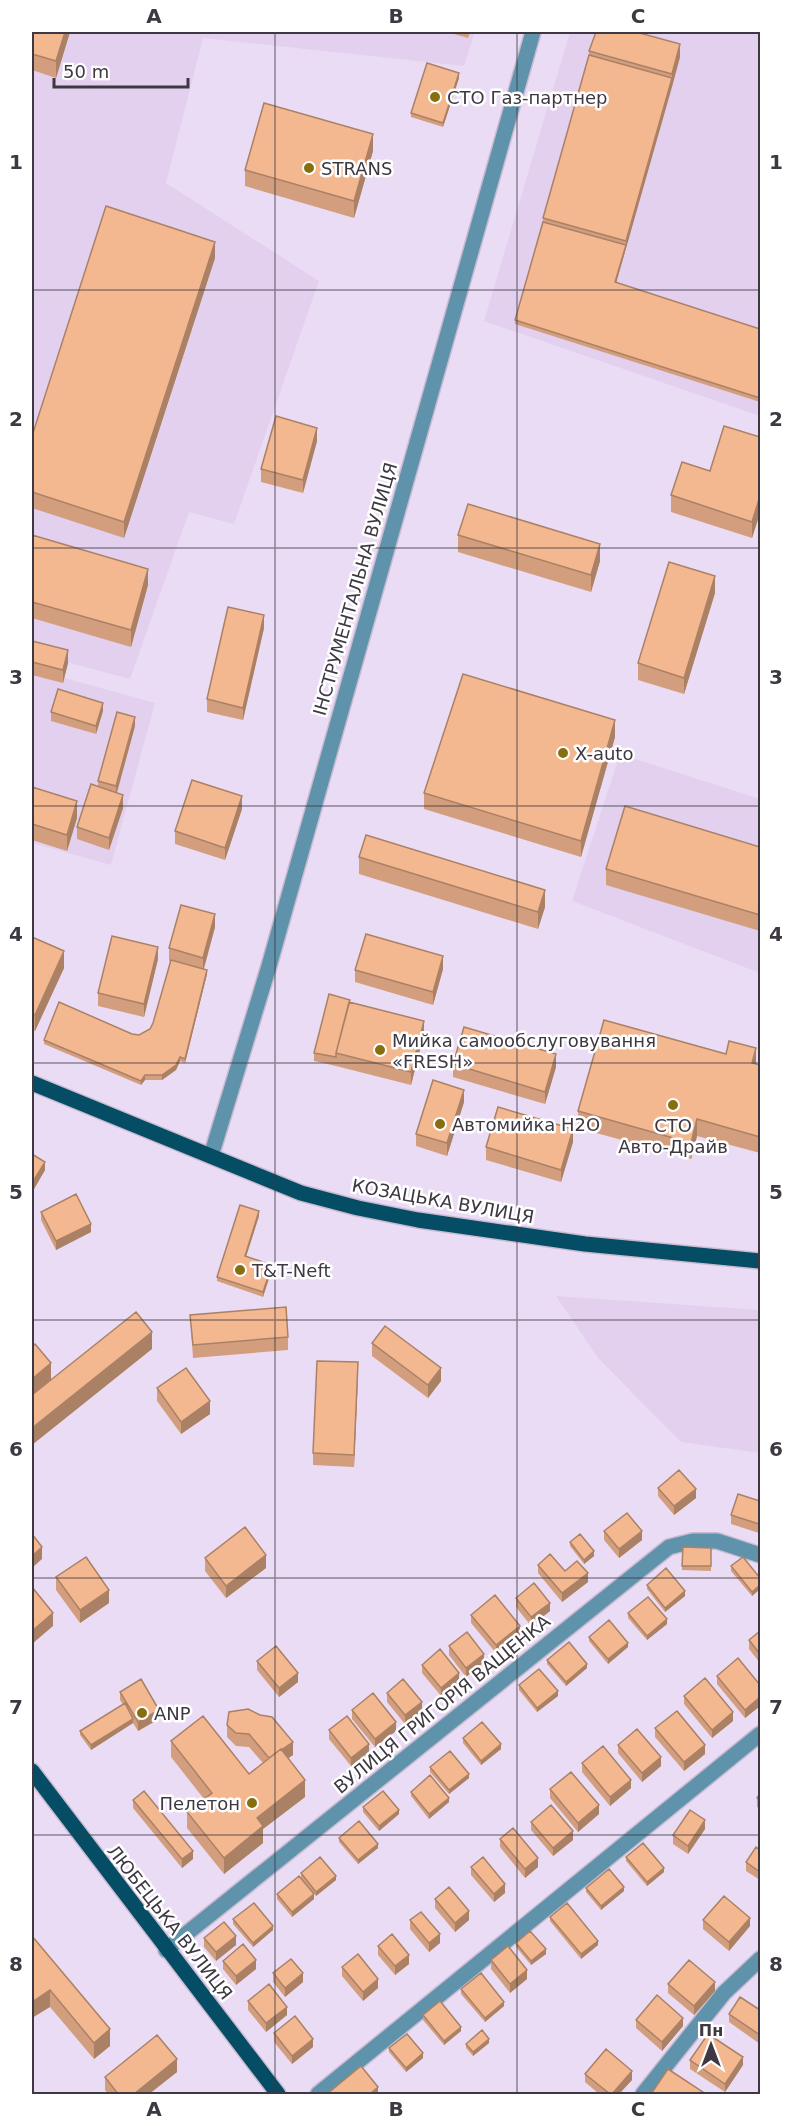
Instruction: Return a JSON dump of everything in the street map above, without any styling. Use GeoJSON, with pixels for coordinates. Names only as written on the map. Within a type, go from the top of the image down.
{"type":"FeatureCollection","features":[{"type":"Feature","properties":{"kind":"main road","name":"КОЗАЦЬКА ВУЛИЦЯ"},"geometry":{"type":"LineString","coordinates":[[32,1083],[301,1193],[358,1208],[418,1220],[585,1244],[760,1261]]}},
{"type":"Feature","properties":{"kind":"main road","name":"ЛЮБЕЦЬКА ВУЛИЦЯ"},"geometry":{"type":"LineString","coordinates":[[32,1771],[166,1950],[278,2094]]}},
{"type":"Feature","properties":{"kind":"street","name":"ІНСТРУМЕНТАЛЬНА ВУЛИЦЯ"},"geometry":{"type":"LineString","coordinates":[[211,1156],[285,910],[533,32]]}},
{"type":"Feature","properties":{"kind":"street","name":"ВУЛИЦЯ ГРИГОРІЯ ВАЩЕНКА"},"geometry":{"type":"LineString","coordinates":[[166,1950],[669,1547],[693,1541],[717,1541],[760,1555]]}},
{"type":"Feature","properties":{"kind":"street"},"geometry":{"type":"LineString","coordinates":[[318,2094],[760,1734]]}},
{"type":"Feature","properties":{"kind":"street"},"geometry":{"type":"LineString","coordinates":[[643,2094],[724,1993],[760,1959]]}},
{"type":"Feature","properties":{"kind":"shaded area"},"geometry":{"type":"Polygon","coordinates":[[[32,32],[475,32],[464,66],[203,38],[166,183],[319,281],[234,524],[189,512],[130,679],[32,653],[32,32]]]}},
{"type":"Feature","properties":{"kind":"shaded area"},"geometry":{"type":"Polygon","coordinates":[[[570,32],[760,32],[760,416],[484,321],[570,32]]]}},
{"type":"Feature","properties":{"kind":"shaded area"},"geometry":{"type":"Polygon","coordinates":[[[32,669],[155,703],[111,865],[32,843],[32,669]]]}},
{"type":"Feature","properties":{"kind":"shaded area"},"geometry":{"type":"Polygon","coordinates":[[[620,754],[760,799],[760,973],[572,901],[620,754]]]}},
{"type":"Feature","properties":{"kind":"shaded area"},"geometry":{"type":"Polygon","coordinates":[[[556,1296],[760,1310],[760,1453],[681,1442],[598,1358],[556,1296]]]}},
{"type":"Feature","properties":{"kind":"building"},"geometry":{"type":"Polygon","coordinates":[[[32,32],[65,32],[56,61],[32,54],[32,32]]]}},
{"type":"Feature","properties":{"kind":"building"},"geometry":{"type":"Polygon","coordinates":[[[596,32],[636,32],[680,44],[672,74],[589,51],[596,32]]]}},
{"type":"Feature","properties":{"kind":"building"},"geometry":{"type":"Polygon","coordinates":[[[589,55],[672,78],[626,241],[543,218],[589,55]]]}},
{"type":"Feature","properties":{"kind":"building","name":"СТО Газ-партнер"},"geometry":{"type":"Polygon","coordinates":[[[427,63],[459,73],[443,123],[411,113],[427,63]]]}},
{"type":"Feature","properties":{"kind":"building","name":"STRANS"},"geometry":{"type":"Polygon","coordinates":[[[264,103],[373,134],[354,201],[245,170],[264,103]]]}},
{"type":"Feature","properties":{"kind":"building"},"geometry":{"type":"Polygon","coordinates":[[[106,206],[215,242],[124,522],[32,492],[32,436],[106,206]]]}},
{"type":"Feature","properties":{"kind":"building"},"geometry":{"type":"Polygon","coordinates":[[[543,222],[626,245],[615,282],[760,329],[760,398],[515,320],[543,222]]]}},
{"type":"Feature","properties":{"kind":"building"},"geometry":{"type":"Polygon","coordinates":[[[276,416],[317,428],[303,480],[261,469],[276,416]]]}},
{"type":"Feature","properties":{"kind":"building"},"geometry":{"type":"Polygon","coordinates":[[[724,426],[760,437],[760,496],[752,522],[671,495],[682,462],[710,471],[724,426]]]}},
{"type":"Feature","properties":{"kind":"building"},"geometry":{"type":"Polygon","coordinates":[[[468,504],[600,544],[591,575],[458,535],[468,504]]]}},
{"type":"Feature","properties":{"kind":"building"},"geometry":{"type":"Polygon","coordinates":[[[32,535],[148,569],[131,630],[32,602],[32,535]]]}},
{"type":"Feature","properties":{"kind":"building"},"geometry":{"type":"Polygon","coordinates":[[[669,562],[715,576],[684,678],[638,663],[669,562]]]}},
{"type":"Feature","properties":{"kind":"building"},"geometry":{"type":"Polygon","coordinates":[[[228,607],[264,615],[243,708],[207,699],[228,607]]]}},
{"type":"Feature","properties":{"kind":"building"},"geometry":{"type":"Polygon","coordinates":[[[32,641],[68,650],[63,670],[32,662],[32,641]]]}},
{"type":"Feature","properties":{"kind":"building"},"geometry":{"type":"Polygon","coordinates":[[[463,674],[615,720],[581,841],[424,793],[463,674]]]}},
{"type":"Feature","properties":{"kind":"building"},"geometry":{"type":"Polygon","coordinates":[[[58,689],[103,703],[96,726],[51,712],[58,689]]]}},
{"type":"Feature","properties":{"kind":"building"},"geometry":{"type":"Polygon","coordinates":[[[117,712],[135,717],[116,786],[98,781],[117,712]]]}},
{"type":"Feature","properties":{"kind":"building"},"geometry":{"type":"Polygon","coordinates":[[[192,780],[242,796],[225,848],[175,831],[192,780]]]}},
{"type":"Feature","properties":{"kind":"building"},"geometry":{"type":"Polygon","coordinates":[[[91,784],[123,795],[109,838],[77,827],[91,784]]]}},
{"type":"Feature","properties":{"kind":"building"},"geometry":{"type":"Polygon","coordinates":[[[32,787],[77,801],[67,835],[32,824],[32,787]]]}},
{"type":"Feature","properties":{"kind":"building"},"geometry":{"type":"Polygon","coordinates":[[[625,806],[760,847],[760,915],[606,869],[625,806]]]}},
{"type":"Feature","properties":{"kind":"building"},"geometry":{"type":"Polygon","coordinates":[[[366,835],[545,890],[538,912],[359,857],[366,835]]]}},
{"type":"Feature","properties":{"kind":"building"},"geometry":{"type":"Polygon","coordinates":[[[181,905],[215,914],[203,958],[169,948],[181,905]]]}},
{"type":"Feature","properties":{"kind":"building"},"geometry":{"type":"Polygon","coordinates":[[[366,934],[443,956],[433,992],[355,970],[366,934]]]}},
{"type":"Feature","properties":{"kind":"building"},"geometry":{"type":"Polygon","coordinates":[[[112,936],[158,947],[144,1004],[98,993],[112,936]]]}},
{"type":"Feature","properties":{"kind":"building"},"geometry":{"type":"Polygon","coordinates":[[[32,937],[64,951],[35,1015],[32,1013],[32,937]]]}},
{"type":"Feature","properties":{"kind":"building"},"geometry":{"type":"Polygon","coordinates":[[[171,960],[207,970],[185,1059],[180,1057],[176,1065],[162,1075],[145,1075],[141,1081],[44,1040],[59,1002],[132,1034],[139,1035],[150,1029],[171,960]]]}},
{"type":"Feature","properties":{"kind":"building"},"geometry":{"type":"Polygon","coordinates":[[[329,994],[350,1000],[336,1057],[314,1053],[329,994]]]}},
{"type":"Feature","properties":{"kind":"building","name":"Мийка самообслуговування «FRESH»"},"geometry":{"type":"Polygon","coordinates":[[[349,1002],[424,1021],[411,1072],[336,1053],[349,1002]]]}},
{"type":"Feature","properties":{"kind":"building","name":"СТО Авто-Драйв"},"geometry":{"type":"Polygon","coordinates":[[[604,1020],[726,1054],[729,1041],[756,1048],[752,1063],[760,1065],[760,1137],[697,1119],[691,1143],[578,1111],[604,1020]]]}},
{"type":"Feature","properties":{"kind":"building"},"geometry":{"type":"Polygon","coordinates":[[[464,1027],[556,1054],[545,1092],[453,1064],[464,1027]]]}},
{"type":"Feature","properties":{"kind":"building","name":"Автомийка H2O"},"geometry":{"type":"Polygon","coordinates":[[[433,1080],[464,1090],[447,1143],[416,1134],[433,1080]]]}},
{"type":"Feature","properties":{"kind":"building"},"geometry":{"type":"Polygon","coordinates":[[[498,1107],[573,1129],[561,1170],[486,1147],[498,1107]]]}},
{"type":"Feature","properties":{"kind":"building"},"geometry":{"type":"Polygon","coordinates":[[[32,1154],[45,1162],[34,1180],[32,1179],[32,1154]]]}},
{"type":"Feature","properties":{"kind":"building"},"geometry":{"type":"Polygon","coordinates":[[[76,1194],[91,1224],[56,1241],[41,1212],[76,1194]]]}},
{"type":"Feature","properties":{"kind":"building"},"geometry":{"type":"Polygon","coordinates":[[[240,1205],[259,1211],[245,1256],[272,1265],[263,1292],[217,1277],[240,1205]]]}},
{"type":"Feature","properties":{"kind":"building"},"geometry":{"type":"Polygon","coordinates":[[[286,1307],[288,1337],[193,1345],[190,1315],[286,1307]]]}},
{"type":"Feature","properties":{"kind":"building"},"geometry":{"type":"Polygon","coordinates":[[[136,1312],[152,1332],[32,1428],[32,1395],[136,1312]]]}},
{"type":"Feature","properties":{"kind":"building"},"geometry":{"type":"Polygon","coordinates":[[[385,1326],[441,1368],[428,1385],[372,1343],[385,1326]]]}},
{"type":"Feature","properties":{"kind":"building"},"geometry":{"type":"Polygon","coordinates":[[[35,1344],[51,1363],[32,1379],[32,1347],[35,1344]]]}},
{"type":"Feature","properties":{"kind":"building"},"geometry":{"type":"Polygon","coordinates":[[[317,1361],[358,1362],[354,1455],[313,1453],[317,1361]]]}},
{"type":"Feature","properties":{"kind":"building"},"geometry":{"type":"Polygon","coordinates":[[[186,1368],[210,1401],[181,1422],[157,1388],[186,1368]]]}},
{"type":"Feature","properties":{"kind":"building"},"geometry":{"type":"Polygon","coordinates":[[[679,1470],[696,1489],[674,1506],[658,1488],[679,1470]]]}},
{"type":"Feature","properties":{"kind":"building"},"geometry":{"type":"Polygon","coordinates":[[[738,1494],[760,1501],[759,1524],[731,1515],[738,1494]]]}},
{"type":"Feature","properties":{"kind":"building"},"geometry":{"type":"Polygon","coordinates":[[[627,1513],[642,1531],[619,1549],[604,1531],[627,1513]]]}},
{"type":"Feature","properties":{"kind":"building"},"geometry":{"type":"Polygon","coordinates":[[[245,1527],[266,1555],[226,1586],[205,1558],[245,1527]]]}},
{"type":"Feature","properties":{"kind":"building"},"geometry":{"type":"Polygon","coordinates":[[[32,1534],[42,1547],[32,1556],[32,1534]]]}},
{"type":"Feature","properties":{"kind":"building"},"geometry":{"type":"Polygon","coordinates":[[[580,1534],[594,1551],[584,1560],[570,1542],[580,1534]]]}},
{"type":"Feature","properties":{"kind":"building"},"geometry":{"type":"Polygon","coordinates":[[[683,1547],[711,1548],[711,1566],[682,1566],[683,1547]]]}},
{"type":"Feature","properties":{"kind":"building"},"geometry":{"type":"Polygon","coordinates":[[[550,1554],[565,1571],[577,1561],[588,1573],[562,1593],[538,1565],[550,1554]]]}},
{"type":"Feature","properties":{"kind":"building"},"geometry":{"type":"Polygon","coordinates":[[[86,1557],[109,1590],[80,1610],[56,1577],[86,1557]]]}},
{"type":"Feature","properties":{"kind":"building"},"geometry":{"type":"Polygon","coordinates":[[[743,1557],[760,1578],[760,1585],[752,1592],[731,1566],[743,1557]]]}},
{"type":"Feature","properties":{"kind":"building"},"geometry":{"type":"Polygon","coordinates":[[[666,1568],[685,1591],[665,1608],[647,1585],[666,1568]]]}},
{"type":"Feature","properties":{"kind":"building"},"geometry":{"type":"Polygon","coordinates":[[[534,1583],[550,1603],[531,1617],[516,1598],[534,1583]]]}},
{"type":"Feature","properties":{"kind":"building"},"geometry":{"type":"Polygon","coordinates":[[[32,1587],[53,1613],[32,1631],[32,1587]]]}},
{"type":"Feature","properties":{"kind":"building"},"geometry":{"type":"Polygon","coordinates":[[[495,1595],[520,1626],[496,1645],[471,1615],[495,1595]]]}},
{"type":"Feature","properties":{"kind":"building"},"geometry":{"type":"Polygon","coordinates":[[[648,1597],[667,1619],[647,1636],[628,1613],[648,1597]]]}},
{"type":"Feature","properties":{"kind":"building"},"geometry":{"type":"Polygon","coordinates":[[[609,1620],[628,1643],[608,1659],[589,1637],[609,1620]]]}},
{"type":"Feature","properties":{"kind":"building"},"geometry":{"type":"Polygon","coordinates":[[[760,1631],[760,1654],[749,1640],[760,1631]]]}},
{"type":"Feature","properties":{"kind":"building"},"geometry":{"type":"Polygon","coordinates":[[[467,1632],[484,1654],[466,1668],[449,1646],[467,1632]]]}},
{"type":"Feature","properties":{"kind":"building"},"geometry":{"type":"Polygon","coordinates":[[[569,1642],[587,1664],[566,1682],[547,1660],[569,1642]]]}},
{"type":"Feature","properties":{"kind":"building"},"geometry":{"type":"Polygon","coordinates":[[[276,1646],[298,1673],[279,1688],[257,1661],[276,1646]]]}},
{"type":"Feature","properties":{"kind":"building"},"geometry":{"type":"Polygon","coordinates":[[[440,1649],[459,1673],[441,1688],[422,1665],[440,1649]]]}},
{"type":"Feature","properties":{"kind":"building"},"geometry":{"type":"Polygon","coordinates":[[[738,1658],[760,1685],[760,1697],[745,1710],[717,1676],[738,1658]]]}},
{"type":"Feature","properties":{"kind":"building"},"geometry":{"type":"Polygon","coordinates":[[[539,1669],[558,1691],[537,1708],[519,1685],[539,1669]]]}},
{"type":"Feature","properties":{"kind":"building"},"geometry":{"type":"Polygon","coordinates":[[[705,1678],[733,1712],[712,1730],[684,1696],[705,1678]]]}},
{"type":"Feature","properties":{"kind":"building","name":"ANP"},"geometry":{"type":"Polygon","coordinates":[[[141,1679],[159,1710],[138,1722],[120,1692],[141,1679]]]}},
{"type":"Feature","properties":{"kind":"building"},"geometry":{"type":"Polygon","coordinates":[[[403,1679],[422,1702],[405,1715],[387,1693],[403,1679]]]}},
{"type":"Feature","properties":{"kind":"building"},"geometry":{"type":"Polygon","coordinates":[[[373,1693],[396,1722],[375,1739],[352,1710],[373,1693]]]}},
{"type":"Feature","properties":{"kind":"building"},"geometry":{"type":"Polygon","coordinates":[[[125,1703],[133,1719],[91,1745],[80,1731],[125,1703]]]}},
{"type":"Feature","properties":{"kind":"building"},"geometry":{"type":"Polygon","coordinates":[[[248,1709],[260,1715],[272,1717],[293,1742],[269,1758],[249,1734],[236,1733],[227,1725],[229,1712],[248,1709]]]}},
{"type":"Feature","properties":{"kind":"building"},"geometry":{"type":"Polygon","coordinates":[[[677,1711],[705,1745],[684,1762],[655,1728],[677,1711]]]}},
{"type":"Feature","properties":{"kind":"building","name":"Пелетон"},"geometry":{"type":"Polygon","coordinates":[[[203,1716],[249,1774],[281,1749],[305,1780],[257,1818],[263,1826],[224,1858],[187,1812],[212,1793],[171,1741],[203,1716]]]}},
{"type":"Feature","properties":{"kind":"building"},"geometry":{"type":"Polygon","coordinates":[[[347,1716],[369,1744],[351,1758],[329,1730],[347,1716]]]}},
{"type":"Feature","properties":{"kind":"building"},"geometry":{"type":"Polygon","coordinates":[[[482,1722],[501,1744],[481,1761],[463,1738],[482,1722]]]}},
{"type":"Feature","properties":{"kind":"building"},"geometry":{"type":"Polygon","coordinates":[[[637,1729],[661,1757],[642,1773],[618,1745],[637,1729]]]}},
{"type":"Feature","properties":{"kind":"building"},"geometry":{"type":"Polygon","coordinates":[[[603,1746],[631,1780],[610,1797],[582,1763],[603,1746]]]}},
{"type":"Feature","properties":{"kind":"building"},"geometry":{"type":"Polygon","coordinates":[[[450,1751],[469,1774],[449,1790],[430,1767],[450,1751]]]}},
{"type":"Feature","properties":{"kind":"building"},"geometry":{"type":"Polygon","coordinates":[[[571,1772],[599,1805],[578,1823],[550,1789],[571,1772]]]}},
{"type":"Feature","properties":{"kind":"building"},"geometry":{"type":"Polygon","coordinates":[[[430,1775],[449,1798],[429,1814],[411,1792],[430,1775]]]}},
{"type":"Feature","properties":{"kind":"building"},"geometry":{"type":"Polygon","coordinates":[[[144,1791],[193,1851],[182,1859],[133,1800],[144,1791]]]}},
{"type":"Feature","properties":{"kind":"building"},"geometry":{"type":"Polygon","coordinates":[[[383,1791],[399,1810],[379,1826],[363,1807],[383,1791]]]}},
{"type":"Feature","properties":{"kind":"building"},"geometry":{"type":"Polygon","coordinates":[[[551,1805],[573,1831],[553,1848],[531,1822],[551,1805]]]}},
{"type":"Feature","properties":{"kind":"building"},"geometry":{"type":"Polygon","coordinates":[[[690,1810],[705,1820],[688,1846],[673,1835],[690,1810]]]}},
{"type":"Feature","properties":{"kind":"building"},"geometry":{"type":"Polygon","coordinates":[[[359,1821],[378,1844],[358,1860],[339,1838],[359,1821]]]}},
{"type":"Feature","properties":{"kind":"building"},"geometry":{"type":"Polygon","coordinates":[[[513,1828],[538,1858],[525,1869],[500,1839],[513,1828]]]}},
{"type":"Feature","properties":{"kind":"building"},"geometry":{"type":"Polygon","coordinates":[[[643,1843],[664,1868],[647,1882],[626,1857],[643,1843]]]}},
{"type":"Feature","properties":{"kind":"building"},"geometry":{"type":"Polygon","coordinates":[[[756,1847],[760,1850],[760,1872],[746,1862],[756,1847]]]}},
{"type":"Feature","properties":{"kind":"building"},"geometry":{"type":"Polygon","coordinates":[[[320,1857],[336,1876],[316,1892],[301,1873],[320,1857]]]}},
{"type":"Feature","properties":{"kind":"building"},"geometry":{"type":"Polygon","coordinates":[[[483,1857],[505,1884],[494,1894],[471,1867],[483,1857]]]}},
{"type":"Feature","properties":{"kind":"building"},"geometry":{"type":"Polygon","coordinates":[[[609,1869],[624,1887],[601,1906],[586,1888],[609,1869]]]}},
{"type":"Feature","properties":{"kind":"building"},"geometry":{"type":"Polygon","coordinates":[[[299,1876],[314,1894],[292,1912],[277,1894],[299,1876]]]}},
{"type":"Feature","properties":{"kind":"building"},"geometry":{"type":"Polygon","coordinates":[[[449,1887],[469,1911],[455,1923],[435,1899],[449,1887]]]}},
{"type":"Feature","properties":{"kind":"building"},"geometry":{"type":"Polygon","coordinates":[[[724,1896],[750,1918],[729,1942],[703,1920],[724,1896]]]}},
{"type":"Feature","properties":{"kind":"building"},"geometry":{"type":"Polygon","coordinates":[[[254,1903],[273,1926],[253,1943],[233,1919],[254,1903]]]}},
{"type":"Feature","properties":{"kind":"building"},"geometry":{"type":"Polygon","coordinates":[[[567,1903],[598,1941],[581,1954],[550,1917],[567,1903]]]}},
{"type":"Feature","properties":{"kind":"building"},"geometry":{"type":"Polygon","coordinates":[[[421,1912],[440,1934],[429,1943],[410,1920],[421,1912]]]}},
{"type":"Feature","properties":{"kind":"building"},"geometry":{"type":"Polygon","coordinates":[[[224,1922],[236,1936],[216,1952],[204,1938],[224,1922]]]}},
{"type":"Feature","properties":{"kind":"building"},"geometry":{"type":"Polygon","coordinates":[[[530,1931],[546,1949],[531,1961],[516,1943],[530,1931]]]}},
{"type":"Feature","properties":{"kind":"building"},"geometry":{"type":"Polygon","coordinates":[[[392,1934],[409,1955],[395,1966],[378,1946],[392,1934]]]}},
{"type":"Feature","properties":{"kind":"building"},"geometry":{"type":"Polygon","coordinates":[[[32,1936],[110,2029],[94,2043],[50,1990],[32,2002],[32,1936]]]}},
{"type":"Feature","properties":{"kind":"building"},"geometry":{"type":"Polygon","coordinates":[[[243,1944],[256,1960],[236,1976],[223,1961],[243,1944]]]}},
{"type":"Feature","properties":{"kind":"building"},"geometry":{"type":"Polygon","coordinates":[[[508,1946],[527,1970],[510,1984],[491,1960],[508,1946]]]}},
{"type":"Feature","properties":{"kind":"building"},"geometry":{"type":"Polygon","coordinates":[[[358,1954],[378,1979],[363,1992],[342,1967],[358,1954]]]}},
{"type":"Feature","properties":{"kind":"building"},"geometry":{"type":"Polygon","coordinates":[[[291,1959],[303,1973],[285,1988],[273,1973],[291,1959]]]}},
{"type":"Feature","properties":{"kind":"building"},"geometry":{"type":"Polygon","coordinates":[[[689,1960],[715,1982],[694,2006],[668,1984],[689,1960]]]}},
{"type":"Feature","properties":{"kind":"building"},"geometry":{"type":"Polygon","coordinates":[[[481,1973],[504,2002],[485,2018],[461,1989],[481,1973]]]}},
{"type":"Feature","properties":{"kind":"building"},"geometry":{"type":"Polygon","coordinates":[[[269,1984],[287,2007],[266,2023],[248,2001],[269,1984]]]}},
{"type":"Feature","properties":{"kind":"building"},"geometry":{"type":"Polygon","coordinates":[[[657,1995],[683,2018],[662,2042],[636,2020],[657,1995]]]}},
{"type":"Feature","properties":{"kind":"building"},"geometry":{"type":"Polygon","coordinates":[[[740,1997],[760,2010],[760,2035],[729,2014],[740,1997]]]}},
{"type":"Feature","properties":{"kind":"building"},"geometry":{"type":"Polygon","coordinates":[[[440,2001],[461,2027],[444,2041],[423,2015],[440,2001]]]}},
{"type":"Feature","properties":{"kind":"building"},"geometry":{"type":"Polygon","coordinates":[[[295,2016],[313,2039],[292,2056],[274,2033],[295,2016]]]}},
{"type":"Feature","properties":{"kind":"building"},"geometry":{"type":"Polygon","coordinates":[[[482,2030],[489,2039],[473,2052],[466,2044],[482,2030]]]}},
{"type":"Feature","properties":{"kind":"building"},"geometry":{"type":"Polygon","coordinates":[[[407,2034],[423,2053],[406,2068],[389,2048],[407,2034]]]}},
{"type":"Feature","properties":{"kind":"building"},"geometry":{"type":"Polygon","coordinates":[[[708,2034],[743,2057],[725,2084],[690,2060],[708,2034]]]}},
{"type":"Feature","properties":{"kind":"building"},"geometry":{"type":"Polygon","coordinates":[[[157,2035],[177,2059],[134,2094],[118,2094],[105,2077],[157,2035]]]}},
{"type":"Feature","properties":{"kind":"building"},"geometry":{"type":"Polygon","coordinates":[[[606,2049],[632,2071],[612,2094],[585,2074],[606,2049]]]}},
{"type":"Feature","properties":{"kind":"building"},"geometry":{"type":"Polygon","coordinates":[[[361,2066],[378,2087],[370,2094],[327,2094],[361,2066]]]}},
{"type":"Feature","properties":{"kind":"building"},"geometry":{"type":"Polygon","coordinates":[[[668,2069],[703,2092],[701,2094],[651,2094],[668,2069]]]}},
{"type":"Feature","properties":{"kind":"place","name":"СТО Газ-партнер"},"geometry":{"type":"Point","coordinates":[435,97]}},
{"type":"Feature","properties":{"kind":"place","name":"STRANS"},"geometry":{"type":"Point","coordinates":[309,168]}},
{"type":"Feature","properties":{"kind":"place","name":"X-auto"},"geometry":{"type":"Point","coordinates":[563,753]}},
{"type":"Feature","properties":{"kind":"place","name":"Мийка самообслуговування «FRESH»"},"geometry":{"type":"Point","coordinates":[380,1050]}},
{"type":"Feature","properties":{"kind":"place","name":"СТО Авто-Драйв"},"geometry":{"type":"Point","coordinates":[673,1105]}},
{"type":"Feature","properties":{"kind":"place","name":"Автомийка H2O"},"geometry":{"type":"Point","coordinates":[440,1124]}},
{"type":"Feature","properties":{"kind":"place","name":"T&T-Neft"},"geometry":{"type":"Point","coordinates":[240,1270]}},
{"type":"Feature","properties":{"kind":"place","name":"ANP"},"geometry":{"type":"Point","coordinates":[142,1713]}},
{"type":"Feature","properties":{"kind":"place","name":"Пелетон"},"geometry":{"type":"Point","coordinates":[252,1803]}}]}
